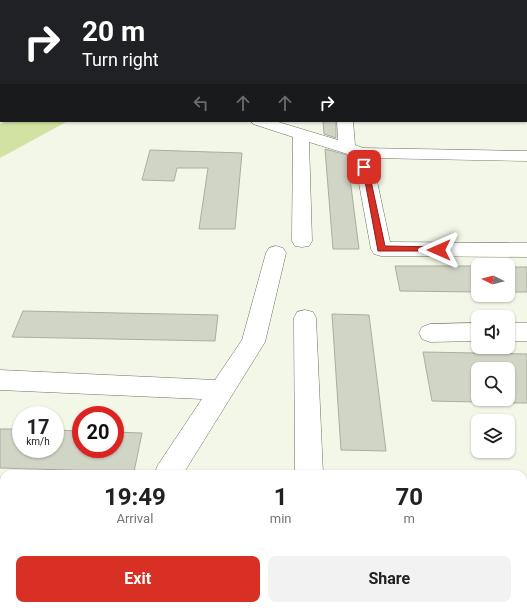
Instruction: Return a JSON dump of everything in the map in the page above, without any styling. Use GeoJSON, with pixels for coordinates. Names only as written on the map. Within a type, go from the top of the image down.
{"type":"FeatureCollection","features":[{"type":"Feature","properties":{"kind":"lane"},"geometry":{"type":"LineString","coordinates":[[264,122],[292,128],[355,151],[527,156]]}},
{"type":"Feature","properties":{"kind":"lane"},"geometry":{"type":"LineString","coordinates":[[345,122],[355,151],[381,249],[527,250]]}},
{"type":"Feature","properties":{"kind":"lane"},"geometry":{"type":"LineString","coordinates":[[292,128],[302,241]]}},
{"type":"Feature","properties":{"kind":"lane"},"geometry":{"type":"LineString","coordinates":[[171,470],[254,342],[276,253]]}},
{"type":"Feature","properties":{"kind":"lane"},"geometry":{"type":"LineString","coordinates":[[304,318],[308,470]]}},
{"type":"Feature","properties":{"kind":"lane"},"geometry":{"type":"LineString","coordinates":[[430,333],[471,332]]}},
{"type":"Feature","properties":{"kind":"lane"},"geometry":{"type":"LineString","coordinates":[[515,332],[527,332]]}},
{"type":"Feature","properties":{"kind":"lane"},"geometry":{"type":"LineString","coordinates":[[0,380],[223,390]]}},
{"type":"Feature","properties":{"kind":"green space"},"geometry":{"type":"Polygon","coordinates":[[[5,122],[66,122],[0,158],[0,124],[5,122]]]}},
{"type":"Feature","properties":{"kind":"building"},"geometry":{"type":"Polygon","coordinates":[[[323,122],[336,122],[336,138],[324,134],[323,122]]]}},
{"type":"Feature","properties":{"kind":"building"},"geometry":{"type":"Polygon","coordinates":[[[325,149],[347,155],[359,249],[333,249],[325,149]]]}},
{"type":"Feature","properties":{"kind":"building"},"geometry":{"type":"Polygon","coordinates":[[[150,150],[242,153],[235,229],[199,229],[208,168],[177,168],[174,181],[142,180],[150,150]]]}},
{"type":"Feature","properties":{"kind":"building"},"geometry":{"type":"Polygon","coordinates":[[[395,266],[471,266],[471,292],[400,291],[395,266]]]}},
{"type":"Feature","properties":{"kind":"building"},"geometry":{"type":"Polygon","coordinates":[[[515,267],[527,267],[527,292],[515,292],[515,267]]]}},
{"type":"Feature","properties":{"kind":"building"},"geometry":{"type":"Polygon","coordinates":[[[23,311],[218,315],[215,341],[12,337],[23,311]]]}},
{"type":"Feature","properties":{"kind":"building"},"geometry":{"type":"Polygon","coordinates":[[[332,314],[369,315],[386,451],[341,450],[332,314]]]}},
{"type":"Feature","properties":{"kind":"building"},"geometry":{"type":"Polygon","coordinates":[[[423,352],[527,354],[527,403],[515,403],[515,362],[471,362],[471,402],[432,401],[423,352]]]}},
{"type":"Feature","properties":{"kind":"building"},"geometry":{"type":"Polygon","coordinates":[[[0,429],[12,429],[12,458],[64,458],[64,430],[72,431],[72,458],[124,458],[124,432],[142,433],[134,470],[0,468],[0,429]]]}},
{"type":"Feature","properties":{"kind":"route"},"geometry":{"type":"LineString","coordinates":[[364,167],[381,249],[439,250]]}}]}
